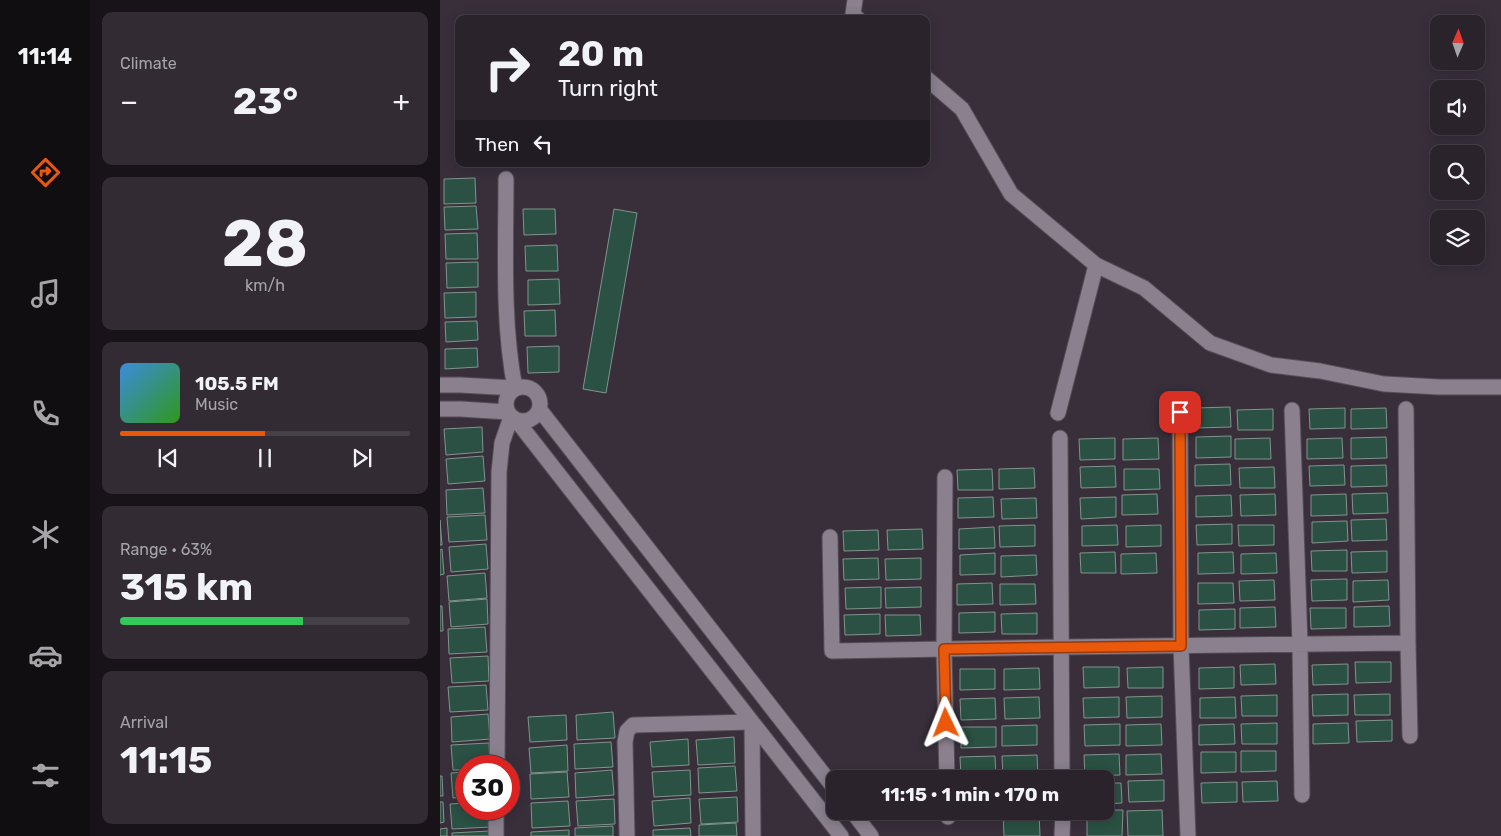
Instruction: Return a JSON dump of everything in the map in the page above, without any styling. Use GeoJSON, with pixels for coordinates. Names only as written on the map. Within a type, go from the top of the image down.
{"type":"FeatureCollection","features":[{"type":"Feature","properties":{"kind":"street"},"geometry":{"type":"LineString","coordinates":[[854,0],[854,15]]}},
{"type":"Feature","properties":{"kind":"street"},"geometry":{"type":"LineString","coordinates":[[930,81],[962,109],[1011,194],[1096,264],[1144,288],[1210,343],[1271,365],[1320,371],[1384,384],[1439,387],[1501,387]]}},
{"type":"Feature","properties":{"kind":"street"},"geometry":{"type":"LineString","coordinates":[[506,179],[505,268],[510,363],[515,388]]}},
{"type":"Feature","properties":{"kind":"street"},"geometry":{"type":"LineString","coordinates":[[1058,413],[1096,264]]}},
{"type":"Feature","properties":{"kind":"street"},"geometry":{"type":"LineString","coordinates":[[440,385],[460,384],[515,388]]}},
{"type":"Feature","properties":{"kind":"street"},"geometry":{"type":"LineString","coordinates":[[826,777],[540,410],[538,396],[534,391],[522,386],[509,392],[505,405],[512,416],[841,836]]}},
{"type":"Feature","properties":{"kind":"street"},"geometry":{"type":"LineString","coordinates":[[440,409],[461,409],[512,416],[524,422],[531,420],[540,410]]}},
{"type":"Feature","properties":{"kind":"street"},"geometry":{"type":"LineString","coordinates":[[1406,409],[1410,736]]}},
{"type":"Feature","properties":{"kind":"street"},"geometry":{"type":"LineString","coordinates":[[1292,410],[1300,644],[1302,796]]}},
{"type":"Feature","properties":{"kind":"street"},"geometry":{"type":"LineString","coordinates":[[1180,412],[1181,646],[1188,836]]}},
{"type":"Feature","properties":{"kind":"street"},"geometry":{"type":"LineString","coordinates":[[497,755],[499,472],[502,442],[512,416]]}},
{"type":"Feature","properties":{"kind":"street"},"geometry":{"type":"LineString","coordinates":[[1060,438],[1062,770]]}},
{"type":"Feature","properties":{"kind":"street"},"geometry":{"type":"LineString","coordinates":[[945,477],[944,649],[947,770]]}},
{"type":"Feature","properties":{"kind":"street"},"geometry":{"type":"LineString","coordinates":[[830,537],[832,651],[1408,643]]}},
{"type":"Feature","properties":{"kind":"street"},"geometry":{"type":"LineString","coordinates":[[627,836],[625,742],[627,731],[633,725],[752,722]]}},
{"type":"Feature","properties":{"kind":"street"},"geometry":{"type":"LineString","coordinates":[[752,722],[753,836]]}},
{"type":"Feature","properties":{"kind":"street"},"geometry":{"type":"LineString","coordinates":[[496,820],[496,836]]}},
{"type":"Feature","properties":{"kind":"street"},"geometry":{"type":"LineString","coordinates":[[859,820],[871,836]]}},
{"type":"Feature","properties":{"kind":"street"},"geometry":{"type":"LineString","coordinates":[[1062,820],[1063,835]]}},
{"type":"Feature","properties":{"kind":"building"},"geometry":{"type":"Polygon","coordinates":[[[475,178],[476,203],[444,204],[444,179],[475,178]]]}},
{"type":"Feature","properties":{"kind":"building"},"geometry":{"type":"Polygon","coordinates":[[[476,206],[478,229],[445,230],[444,207],[476,206]]]}},
{"type":"Feature","properties":{"kind":"building"},"geometry":{"type":"Polygon","coordinates":[[[523,209],[555,209],[556,234],[524,235],[523,209]]]}},
{"type":"Feature","properties":{"kind":"building"},"geometry":{"type":"Polygon","coordinates":[[[614,209],[637,213],[606,393],[583,389],[614,209]]]}},
{"type":"Feature","properties":{"kind":"building"},"geometry":{"type":"Polygon","coordinates":[[[477,233],[478,259],[446,259],[445,234],[477,233]]]}},
{"type":"Feature","properties":{"kind":"building"},"geometry":{"type":"Polygon","coordinates":[[[557,245],[558,271],[526,271],[525,246],[557,245]]]}},
{"type":"Feature","properties":{"kind":"building"},"geometry":{"type":"Polygon","coordinates":[[[478,262],[478,287],[447,288],[446,263],[478,262]]]}},
{"type":"Feature","properties":{"kind":"building"},"geometry":{"type":"Polygon","coordinates":[[[559,279],[560,304],[528,305],[528,280],[559,279]]]}},
{"type":"Feature","properties":{"kind":"building"},"geometry":{"type":"Polygon","coordinates":[[[476,292],[476,317],[445,318],[444,293],[476,292]]]}},
{"type":"Feature","properties":{"kind":"building"},"geometry":{"type":"Polygon","coordinates":[[[555,310],[556,336],[525,336],[524,311],[555,310]]]}},
{"type":"Feature","properties":{"kind":"building"},"geometry":{"type":"Polygon","coordinates":[[[477,321],[478,340],[446,342],[445,322],[477,321]]]}},
{"type":"Feature","properties":{"kind":"building"},"geometry":{"type":"Polygon","coordinates":[[[559,346],[559,372],[528,373],[527,347],[559,346]]]}},
{"type":"Feature","properties":{"kind":"building"},"geometry":{"type":"Polygon","coordinates":[[[477,348],[478,367],[445,369],[445,349],[477,348]]]}},
{"type":"Feature","properties":{"kind":"building"},"geometry":{"type":"Polygon","coordinates":[[[1230,407],[1231,427],[1195,428],[1195,408],[1230,407]]]}},
{"type":"Feature","properties":{"kind":"building"},"geometry":{"type":"Polygon","coordinates":[[[1345,408],[1345,428],[1310,429],[1309,409],[1345,408]]]}},
{"type":"Feature","properties":{"kind":"building"},"geometry":{"type":"Polygon","coordinates":[[[1386,408],[1387,428],[1351,429],[1351,409],[1386,408]]]}},
{"type":"Feature","properties":{"kind":"building"},"geometry":{"type":"Polygon","coordinates":[[[1273,409],[1273,430],[1238,430],[1237,410],[1273,409]]]}},
{"type":"Feature","properties":{"kind":"building"},"geometry":{"type":"Polygon","coordinates":[[[482,427],[483,452],[446,455],[444,429],[482,427]]]}},
{"type":"Feature","properties":{"kind":"building"},"geometry":{"type":"Polygon","coordinates":[[[1231,436],[1231,457],[1196,458],[1196,437],[1231,436]]]}},
{"type":"Feature","properties":{"kind":"building"},"geometry":{"type":"Polygon","coordinates":[[[1386,437],[1387,458],[1351,459],[1351,438],[1386,437]]]}},
{"type":"Feature","properties":{"kind":"building"},"geometry":{"type":"Polygon","coordinates":[[[1115,438],[1115,459],[1080,460],[1079,439],[1115,438]]]}},
{"type":"Feature","properties":{"kind":"building"},"geometry":{"type":"Polygon","coordinates":[[[1158,438],[1159,459],[1123,460],[1123,439],[1158,438]]]}},
{"type":"Feature","properties":{"kind":"building"},"geometry":{"type":"Polygon","coordinates":[[[1270,438],[1271,459],[1235,459],[1235,439],[1270,438]]]}},
{"type":"Feature","properties":{"kind":"building"},"geometry":{"type":"Polygon","coordinates":[[[1342,438],[1343,458],[1307,459],[1307,439],[1342,438]]]}},
{"type":"Feature","properties":{"kind":"building"},"geometry":{"type":"Polygon","coordinates":[[[483,456],[485,481],[448,484],[446,459],[483,456]]]}},
{"type":"Feature","properties":{"kind":"building"},"geometry":{"type":"Polygon","coordinates":[[[1230,464],[1231,485],[1195,486],[1195,465],[1230,464]]]}},
{"type":"Feature","properties":{"kind":"building"},"geometry":{"type":"Polygon","coordinates":[[[1344,465],[1345,485],[1310,486],[1309,466],[1344,465]]]}},
{"type":"Feature","properties":{"kind":"building"},"geometry":{"type":"Polygon","coordinates":[[[1386,465],[1387,486],[1351,487],[1351,466],[1386,465]]]}},
{"type":"Feature","properties":{"kind":"building"},"geometry":{"type":"Polygon","coordinates":[[[1115,466],[1116,487],[1081,488],[1080,467],[1115,466]]]}},
{"type":"Feature","properties":{"kind":"building"},"geometry":{"type":"Polygon","coordinates":[[[1274,467],[1275,488],[1240,488],[1239,468],[1274,467]]]}},
{"type":"Feature","properties":{"kind":"building"},"geometry":{"type":"Polygon","coordinates":[[[1034,468],[1035,488],[999,489],[999,469],[1034,468]]]}},
{"type":"Feature","properties":{"kind":"building"},"geometry":{"type":"Polygon","coordinates":[[[992,469],[993,490],[958,490],[957,470],[992,469]]]}},
{"type":"Feature","properties":{"kind":"building"},"geometry":{"type":"Polygon","coordinates":[[[1124,469],[1159,469],[1160,489],[1124,490],[1124,469]]]}},
{"type":"Feature","properties":{"kind":"building"},"geometry":{"type":"Polygon","coordinates":[[[483,488],[485,513],[447,515],[446,490],[483,488]]]}},
{"type":"Feature","properties":{"kind":"building"},"geometry":{"type":"Polygon","coordinates":[[[1387,493],[1388,513],[1353,514],[1352,494],[1387,493]]]}},
{"type":"Feature","properties":{"kind":"building"},"geometry":{"type":"Polygon","coordinates":[[[1157,494],[1158,514],[1122,515],[1122,495],[1157,494]]]}},
{"type":"Feature","properties":{"kind":"building"},"geometry":{"type":"Polygon","coordinates":[[[1275,494],[1276,515],[1241,516],[1240,495],[1275,494]]]}},
{"type":"Feature","properties":{"kind":"building"},"geometry":{"type":"Polygon","coordinates":[[[1346,494],[1347,515],[1311,516],[1311,495],[1346,494]]]}},
{"type":"Feature","properties":{"kind":"building"},"geometry":{"type":"Polygon","coordinates":[[[1231,495],[1232,516],[1196,517],[1196,496],[1231,495]]]}},
{"type":"Feature","properties":{"kind":"building"},"geometry":{"type":"Polygon","coordinates":[[[993,497],[994,517],[958,518],[958,498],[993,497]]]}},
{"type":"Feature","properties":{"kind":"building"},"geometry":{"type":"Polygon","coordinates":[[[1116,497],[1116,517],[1081,519],[1080,498],[1116,497]]]}},
{"type":"Feature","properties":{"kind":"building"},"geometry":{"type":"Polygon","coordinates":[[[1036,498],[1037,518],[1002,519],[1001,499],[1036,498]]]}},
{"type":"Feature","properties":{"kind":"building"},"geometry":{"type":"Polygon","coordinates":[[[485,515],[487,540],[449,542],[447,517],[485,515]]]}},
{"type":"Feature","properties":{"kind":"building"},"geometry":{"type":"Polygon","coordinates":[[[1386,519],[1387,540],[1352,541],[1351,520],[1386,519]]]}},
{"type":"Feature","properties":{"kind":"building"},"geometry":{"type":"Polygon","coordinates":[[[440,520],[442,545],[440,545],[440,520]]]}},
{"type":"Feature","properties":{"kind":"building"},"geometry":{"type":"Polygon","coordinates":[[[1347,521],[1348,541],[1312,543],[1312,522],[1347,521]]]}},
{"type":"Feature","properties":{"kind":"building"},"geometry":{"type":"Polygon","coordinates":[[[1232,524],[1232,544],[1197,545],[1196,525],[1232,524]]]}},
{"type":"Feature","properties":{"kind":"building"},"geometry":{"type":"Polygon","coordinates":[[[1035,525],[1035,546],[1000,547],[999,526],[1035,525]]]}},
{"type":"Feature","properties":{"kind":"building"},"geometry":{"type":"Polygon","coordinates":[[[1117,525],[1118,545],[1082,546],[1082,526],[1117,525]]]}},
{"type":"Feature","properties":{"kind":"building"},"geometry":{"type":"Polygon","coordinates":[[[1161,525],[1161,546],[1126,547],[1126,526],[1161,525]]]}},
{"type":"Feature","properties":{"kind":"building"},"geometry":{"type":"Polygon","coordinates":[[[1238,525],[1274,525],[1274,545],[1239,546],[1238,525]]]}},
{"type":"Feature","properties":{"kind":"building"},"geometry":{"type":"Polygon","coordinates":[[[994,527],[995,548],[959,549],[959,529],[994,527]]]}},
{"type":"Feature","properties":{"kind":"building"},"geometry":{"type":"Polygon","coordinates":[[[922,529],[923,549],[888,550],[887,530],[922,529]]]}},
{"type":"Feature","properties":{"kind":"building"},"geometry":{"type":"Polygon","coordinates":[[[878,530],[879,550],[844,551],[843,531],[878,530]]]}},
{"type":"Feature","properties":{"kind":"building"},"geometry":{"type":"Polygon","coordinates":[[[486,544],[488,569],[451,572],[449,547],[486,544]]]}},
{"type":"Feature","properties":{"kind":"building"},"geometry":{"type":"Polygon","coordinates":[[[442,549],[444,574],[440,575],[440,550],[442,549]]]}},
{"type":"Feature","properties":{"kind":"building"},"geometry":{"type":"Polygon","coordinates":[[[1347,550],[1347,571],[1312,571],[1311,551],[1347,550]]]}},
{"type":"Feature","properties":{"kind":"building"},"geometry":{"type":"Polygon","coordinates":[[[1387,551],[1387,572],[1352,573],[1351,552],[1387,551]]]}},
{"type":"Feature","properties":{"kind":"building"},"geometry":{"type":"Polygon","coordinates":[[[1115,552],[1116,573],[1081,573],[1080,553],[1115,552]]]}},
{"type":"Feature","properties":{"kind":"building"},"geometry":{"type":"Polygon","coordinates":[[[1233,552],[1234,573],[1198,574],[1198,553],[1233,552]]]}},
{"type":"Feature","properties":{"kind":"building"},"geometry":{"type":"Polygon","coordinates":[[[995,553],[995,574],[960,575],[960,555],[995,553]]]}},
{"type":"Feature","properties":{"kind":"building"},"geometry":{"type":"Polygon","coordinates":[[[1156,553],[1157,573],[1121,574],[1121,554],[1156,553]]]}},
{"type":"Feature","properties":{"kind":"building"},"geometry":{"type":"Polygon","coordinates":[[[1276,553],[1277,573],[1241,574],[1241,554],[1276,553]]]}},
{"type":"Feature","properties":{"kind":"building"},"geometry":{"type":"Polygon","coordinates":[[[1036,555],[1037,575],[1001,577],[1001,556],[1036,555]]]}},
{"type":"Feature","properties":{"kind":"building"},"geometry":{"type":"Polygon","coordinates":[[[878,558],[879,579],[844,580],[843,559],[878,558]]]}},
{"type":"Feature","properties":{"kind":"building"},"geometry":{"type":"Polygon","coordinates":[[[921,558],[921,579],[886,580],[885,559],[921,558]]]}},
{"type":"Feature","properties":{"kind":"building"},"geometry":{"type":"Polygon","coordinates":[[[485,573],[487,598],[449,601],[447,576],[485,573]]]}},
{"type":"Feature","properties":{"kind":"building"},"geometry":{"type":"Polygon","coordinates":[[[1347,579],[1347,600],[1312,601],[1311,580],[1347,579]]]}},
{"type":"Feature","properties":{"kind":"building"},"geometry":{"type":"Polygon","coordinates":[[[1274,580],[1275,600],[1240,601],[1239,581],[1274,580]]]}},
{"type":"Feature","properties":{"kind":"building"},"geometry":{"type":"Polygon","coordinates":[[[1388,580],[1389,600],[1353,602],[1353,581],[1388,580]]]}},
{"type":"Feature","properties":{"kind":"building"},"geometry":{"type":"Polygon","coordinates":[[[992,583],[993,604],[957,605],[957,584],[992,583]]]}},
{"type":"Feature","properties":{"kind":"building"},"geometry":{"type":"Polygon","coordinates":[[[1198,583],[1233,583],[1234,603],[1198,604],[1198,583]]]}},
{"type":"Feature","properties":{"kind":"building"},"geometry":{"type":"Polygon","coordinates":[[[1000,584],[1035,584],[1036,604],[1000,605],[1000,584]]]}},
{"type":"Feature","properties":{"kind":"building"},"geometry":{"type":"Polygon","coordinates":[[[881,587],[881,608],[846,609],[845,588],[881,587]]]}},
{"type":"Feature","properties":{"kind":"building"},"geometry":{"type":"Polygon","coordinates":[[[921,587],[921,607],[886,608],[885,588],[921,587]]]}},
{"type":"Feature","properties":{"kind":"building"},"geometry":{"type":"Polygon","coordinates":[[[487,599],[488,624],[451,627],[449,602],[487,599]]]}},
{"type":"Feature","properties":{"kind":"building"},"geometry":{"type":"Polygon","coordinates":[[[440,606],[442,606],[443,631],[440,631],[440,606]]]}},
{"type":"Feature","properties":{"kind":"building"},"geometry":{"type":"Polygon","coordinates":[[[1389,606],[1390,626],[1354,627],[1354,607],[1389,606]]]}},
{"type":"Feature","properties":{"kind":"building"},"geometry":{"type":"Polygon","coordinates":[[[1275,607],[1276,627],[1240,628],[1240,608],[1275,607]]]}},
{"type":"Feature","properties":{"kind":"building"},"geometry":{"type":"Polygon","coordinates":[[[1310,608],[1346,608],[1346,628],[1311,629],[1310,608]]]}},
{"type":"Feature","properties":{"kind":"building"},"geometry":{"type":"Polygon","coordinates":[[[1235,609],[1235,629],[1199,630],[1199,610],[1235,609]]]}},
{"type":"Feature","properties":{"kind":"building"},"geometry":{"type":"Polygon","coordinates":[[[995,612],[995,632],[959,633],[959,613],[995,612]]]}},
{"type":"Feature","properties":{"kind":"building"},"geometry":{"type":"Polygon","coordinates":[[[1037,613],[1037,634],[1002,634],[1001,614],[1037,613]]]}},
{"type":"Feature","properties":{"kind":"building"},"geometry":{"type":"Polygon","coordinates":[[[880,614],[880,634],[845,635],[844,615],[880,614]]]}},
{"type":"Feature","properties":{"kind":"building"},"geometry":{"type":"Polygon","coordinates":[[[885,615],[920,615],[921,635],[886,636],[885,615]]]}},
{"type":"Feature","properties":{"kind":"building"},"geometry":{"type":"Polygon","coordinates":[[[485,627],[487,652],[449,654],[448,629],[485,627]]]}},
{"type":"Feature","properties":{"kind":"building"},"geometry":{"type":"Polygon","coordinates":[[[488,656],[489,681],[452,683],[450,658],[488,656]]]}},
{"type":"Feature","properties":{"kind":"building"},"geometry":{"type":"Polygon","coordinates":[[[1355,662],[1391,662],[1391,682],[1356,683],[1355,662]]]}},
{"type":"Feature","properties":{"kind":"building"},"geometry":{"type":"Polygon","coordinates":[[[1275,664],[1276,684],[1241,685],[1240,665],[1275,664]]]}},
{"type":"Feature","properties":{"kind":"building"},"geometry":{"type":"Polygon","coordinates":[[[1348,664],[1348,684],[1313,685],[1312,665],[1348,664]]]}},
{"type":"Feature","properties":{"kind":"building"},"geometry":{"type":"Polygon","coordinates":[[[1083,667],[1119,667],[1119,687],[1084,688],[1083,667]]]}},
{"type":"Feature","properties":{"kind":"building"},"geometry":{"type":"Polygon","coordinates":[[[1163,667],[1163,688],[1128,688],[1127,668],[1163,667]]]}},
{"type":"Feature","properties":{"kind":"building"},"geometry":{"type":"Polygon","coordinates":[[[1234,667],[1234,688],[1199,689],[1199,668],[1234,667]]]}},
{"type":"Feature","properties":{"kind":"building"},"geometry":{"type":"Polygon","coordinates":[[[1039,668],[1040,689],[1004,690],[1004,669],[1039,668]]]}},
{"type":"Feature","properties":{"kind":"building"},"geometry":{"type":"Polygon","coordinates":[[[960,669],[995,669],[995,689],[960,690],[960,669]]]}},
{"type":"Feature","properties":{"kind":"building"},"geometry":{"type":"Polygon","coordinates":[[[486,685],[488,710],[450,712],[448,687],[486,685]]]}},
{"type":"Feature","properties":{"kind":"building"},"geometry":{"type":"Polygon","coordinates":[[[1348,694],[1348,715],[1313,716],[1312,695],[1348,694]]]}},
{"type":"Feature","properties":{"kind":"building"},"geometry":{"type":"Polygon","coordinates":[[[1390,694],[1390,715],[1355,715],[1354,695],[1390,694]]]}},
{"type":"Feature","properties":{"kind":"building"},"geometry":{"type":"Polygon","coordinates":[[[1277,695],[1277,716],[1242,716],[1241,696],[1277,695]]]}},
{"type":"Feature","properties":{"kind":"building"},"geometry":{"type":"Polygon","coordinates":[[[1162,696],[1162,717],[1127,718],[1126,697],[1162,696]]]}},
{"type":"Feature","properties":{"kind":"building"},"geometry":{"type":"Polygon","coordinates":[[[1039,697],[1040,718],[1005,719],[1004,698],[1039,697]]]}},
{"type":"Feature","properties":{"kind":"building"},"geometry":{"type":"Polygon","coordinates":[[[1119,697],[1119,717],[1084,718],[1083,698],[1119,697]]]}},
{"type":"Feature","properties":{"kind":"building"},"geometry":{"type":"Polygon","coordinates":[[[1235,697],[1236,718],[1200,718],[1200,698],[1235,697]]]}},
{"type":"Feature","properties":{"kind":"building"},"geometry":{"type":"Polygon","coordinates":[[[995,698],[996,719],[961,720],[960,699],[995,698]]]}},
{"type":"Feature","properties":{"kind":"building"},"geometry":{"type":"Polygon","coordinates":[[[613,712],[615,738],[577,740],[576,715],[613,712]]]}},
{"type":"Feature","properties":{"kind":"building"},"geometry":{"type":"Polygon","coordinates":[[[488,714],[490,739],[452,742],[451,717],[488,714]]]}},
{"type":"Feature","properties":{"kind":"building"},"geometry":{"type":"Polygon","coordinates":[[[566,715],[567,740],[530,742],[528,717],[566,715]]]}},
{"type":"Feature","properties":{"kind":"building"},"geometry":{"type":"Polygon","coordinates":[[[1392,720],[1392,741],[1357,742],[1356,721],[1392,720]]]}},
{"type":"Feature","properties":{"kind":"building"},"geometry":{"type":"Polygon","coordinates":[[[1277,723],[1277,744],[1242,744],[1241,724],[1277,723]]]}},
{"type":"Feature","properties":{"kind":"building"},"geometry":{"type":"Polygon","coordinates":[[[1348,723],[1349,743],[1313,744],[1313,724],[1348,723]]]}},
{"type":"Feature","properties":{"kind":"building"},"geometry":{"type":"Polygon","coordinates":[[[1120,724],[1120,745],[1085,746],[1084,725],[1120,724]]]}},
{"type":"Feature","properties":{"kind":"building"},"geometry":{"type":"Polygon","coordinates":[[[1161,724],[1162,745],[1126,746],[1126,725],[1161,724]]]}},
{"type":"Feature","properties":{"kind":"building"},"geometry":{"type":"Polygon","coordinates":[[[1234,724],[1235,744],[1199,745],[1199,725],[1234,724]]]}},
{"type":"Feature","properties":{"kind":"building"},"geometry":{"type":"Polygon","coordinates":[[[1037,725],[1037,745],[1002,746],[1002,726],[1037,725]]]}},
{"type":"Feature","properties":{"kind":"building"},"geometry":{"type":"Polygon","coordinates":[[[961,727],[996,727],[996,747],[961,748],[961,727]]]}},
{"type":"Feature","properties":{"kind":"building"},"geometry":{"type":"Polygon","coordinates":[[[734,737],[735,763],[698,765],[696,740],[734,737]]]}},
{"type":"Feature","properties":{"kind":"building"},"geometry":{"type":"Polygon","coordinates":[[[688,739],[689,765],[652,767],[650,742],[688,739]]]}},
{"type":"Feature","properties":{"kind":"building"},"geometry":{"type":"Polygon","coordinates":[[[611,742],[613,767],[575,769],[574,744],[611,742]]]}},
{"type":"Feature","properties":{"kind":"building"},"geometry":{"type":"Polygon","coordinates":[[[489,743],[490,755],[455,755],[455,770],[453,770],[451,745],[489,743]]]}},
{"type":"Feature","properties":{"kind":"building"},"geometry":{"type":"Polygon","coordinates":[[[567,745],[568,771],[531,773],[529,748],[567,745]]]}},
{"type":"Feature","properties":{"kind":"building"},"geometry":{"type":"Polygon","coordinates":[[[1241,751],[1276,751],[1276,771],[1241,772],[1241,751]]]}},
{"type":"Feature","properties":{"kind":"building"},"geometry":{"type":"Polygon","coordinates":[[[1201,752],[1236,752],[1236,772],[1201,773],[1201,752]]]}},
{"type":"Feature","properties":{"kind":"building"},"geometry":{"type":"Polygon","coordinates":[[[1119,754],[1120,775],[1114,775],[1114,770],[1085,770],[1084,755],[1119,754]]]}},
{"type":"Feature","properties":{"kind":"building"},"geometry":{"type":"Polygon","coordinates":[[[1161,754],[1162,774],[1126,775],[1126,755],[1161,754]]]}},
{"type":"Feature","properties":{"kind":"building"},"geometry":{"type":"Polygon","coordinates":[[[1037,755],[1038,770],[1003,770],[1002,756],[1037,755]]]}},
{"type":"Feature","properties":{"kind":"building"},"geometry":{"type":"Polygon","coordinates":[[[995,756],[996,770],[961,770],[960,757],[995,756]]]}},
{"type":"Feature","properties":{"kind":"building"},"geometry":{"type":"Polygon","coordinates":[[[735,766],[737,791],[699,793],[698,768],[735,766]]]}},
{"type":"Feature","properties":{"kind":"building"},"geometry":{"type":"Polygon","coordinates":[[[612,770],[614,795],[576,798],[575,773],[612,770]]]}},
{"type":"Feature","properties":{"kind":"building"},"geometry":{"type":"Polygon","coordinates":[[[690,770],[691,795],[654,797],[652,772],[690,770]]]}},
{"type":"Feature","properties":{"kind":"building"},"geometry":{"type":"Polygon","coordinates":[[[567,772],[569,797],[531,799],[530,774],[567,772]]]}},
{"type":"Feature","properties":{"kind":"building"},"geometry":{"type":"Polygon","coordinates":[[[451,773],[455,773],[455,798],[453,798],[451,773]]]}},
{"type":"Feature","properties":{"kind":"building"},"geometry":{"type":"Polygon","coordinates":[[[440,776],[442,776],[443,796],[440,796],[440,776]]]}},
{"type":"Feature","properties":{"kind":"building"},"geometry":{"type":"Polygon","coordinates":[[[1164,780],[1164,801],[1129,802],[1128,781],[1164,780]]]}},
{"type":"Feature","properties":{"kind":"building"},"geometry":{"type":"Polygon","coordinates":[[[1277,781],[1278,801],[1243,802],[1242,782],[1277,781]]]}},
{"type":"Feature","properties":{"kind":"building"},"geometry":{"type":"Polygon","coordinates":[[[1237,782],[1237,802],[1202,803],[1201,783],[1237,782]]]}},
{"type":"Feature","properties":{"kind":"building"},"geometry":{"type":"Polygon","coordinates":[[[1114,783],[1121,783],[1122,803],[1114,803],[1114,783]]]}},
{"type":"Feature","properties":{"kind":"building"},"geometry":{"type":"Polygon","coordinates":[[[737,797],[738,822],[701,824],[699,799],[737,797]]]}},
{"type":"Feature","properties":{"kind":"building"},"geometry":{"type":"Polygon","coordinates":[[[690,798],[691,823],[654,826],[652,801],[690,798]]]}},
{"type":"Feature","properties":{"kind":"building"},"geometry":{"type":"Polygon","coordinates":[[[614,799],[615,824],[578,826],[576,801],[614,799]]]}},
{"type":"Feature","properties":{"kind":"building"},"geometry":{"type":"Polygon","coordinates":[[[568,801],[570,826],[532,828],[531,803],[568,801]]]}},
{"type":"Feature","properties":{"kind":"building"},"geometry":{"type":"Polygon","coordinates":[[[440,802],[443,802],[444,822],[440,823],[440,802]]]}},
{"type":"Feature","properties":{"kind":"building"},"geometry":{"type":"Polygon","coordinates":[[[450,804],[455,804],[455,820],[489,820],[490,827],[452,829],[450,804]]]}},
{"type":"Feature","properties":{"kind":"building"},"geometry":{"type":"Polygon","coordinates":[[[1114,810],[1123,810],[1122,836],[1087,836],[1087,820],[1114,820],[1114,810]]]}},
{"type":"Feature","properties":{"kind":"building"},"geometry":{"type":"Polygon","coordinates":[[[1162,810],[1163,836],[1128,836],[1127,811],[1162,810]]]}},
{"type":"Feature","properties":{"kind":"building"},"geometry":{"type":"Polygon","coordinates":[[[1003,820],[1039,820],[1040,836],[1004,836],[1003,820]]]}},
{"type":"Feature","properties":{"kind":"building"},"geometry":{"type":"Polygon","coordinates":[[[736,823],[737,836],[699,836],[699,825],[736,823]]]}},
{"type":"Feature","properties":{"kind":"building"},"geometry":{"type":"Polygon","coordinates":[[[613,826],[613,836],[575,836],[575,828],[613,826]]]}},
{"type":"Feature","properties":{"kind":"building"},"geometry":{"type":"Polygon","coordinates":[[[447,828],[447,836],[440,836],[440,829],[447,828]]]}},
{"type":"Feature","properties":{"kind":"building"},"geometry":{"type":"Polygon","coordinates":[[[690,828],[691,836],[653,836],[653,830],[690,828]]]}},
{"type":"Feature","properties":{"kind":"building"},"geometry":{"type":"Polygon","coordinates":[[[569,830],[569,836],[531,836],[531,832],[569,830]]]}},
{"type":"Feature","properties":{"kind":"building"},"geometry":{"type":"Polygon","coordinates":[[[489,831],[490,836],[452,836],[452,833],[489,831]]]}},
{"type":"Feature","properties":{"kind":"route"},"geometry":{"type":"LineString","coordinates":[[946,723],[944,649],[1181,646],[1180,412]]}}]}
